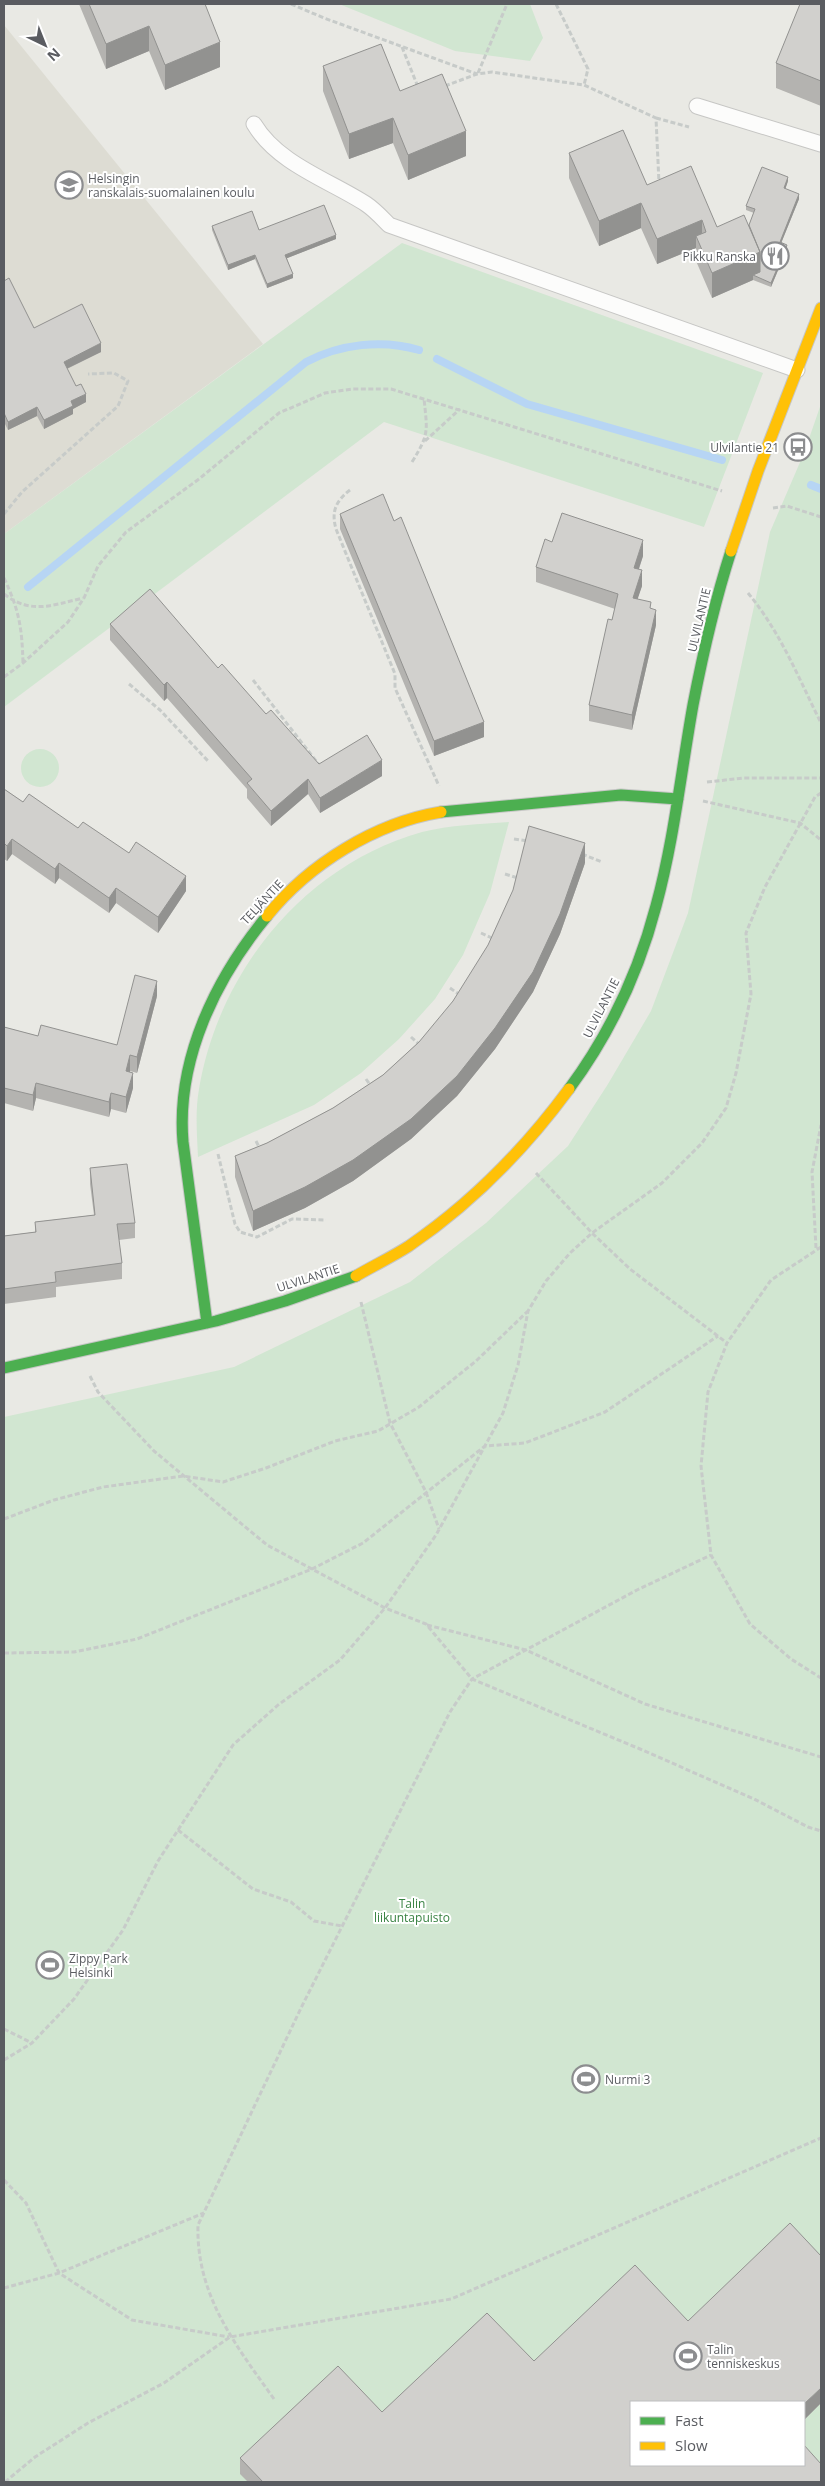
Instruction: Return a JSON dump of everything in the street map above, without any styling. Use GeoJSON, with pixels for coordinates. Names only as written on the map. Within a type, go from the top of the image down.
{"type":"FeatureCollection","features":[{"type":"Feature","properties":{"kind":"street","name":"ULVILANTIE"},"geometry":{"type":"LineString","coordinates":[[4,1368],[247,1313],[344,1281],[384,1261],[439,1224],[517,1154],[544,1123],[583,1069],[622,1001],[642,952],[656,907],[707,641],[720,587],[748,500],[821,308]]}},
{"type":"Feature","properties":{"kind":"street","name":"TELJÄNTIE"},"geometry":{"type":"LineString","coordinates":[[207,1322],[189,1196],[182,1126],[187,1078],[202,1022],[218,985],[256,927],[292,889],[318,868],[366,837],[389,826],[413,818],[449,812],[623,795],[678,799]]}},
{"type":"Feature","properties":{"kind":"lane"},"geometry":{"type":"LineString","coordinates":[[696,106],[821,144]]}},
{"type":"Feature","properties":{"kind":"lane"},"geometry":{"type":"LineString","coordinates":[[254,124],[261,135],[304,170],[368,205],[389,225],[797,370]]}},
{"type":"Feature","properties":{"kind":"path"},"geometry":{"type":"LineString","coordinates":[[292,4],[324,18],[478,74]]}},
{"type":"Feature","properties":{"kind":"path"},"geometry":{"type":"LineString","coordinates":[[478,74],[507,4]]}},
{"type":"Feature","properties":{"kind":"path"},"geometry":{"type":"LineString","coordinates":[[556,4],[588,69],[584,85]]}},
{"type":"Feature","properties":{"kind":"path"},"geometry":{"type":"LineString","coordinates":[[401,46],[422,95]]}},
{"type":"Feature","properties":{"kind":"path"},"geometry":{"type":"LineString","coordinates":[[440,88],[478,74],[492,72],[584,85],[656,118],[659,188]]}},
{"type":"Feature","properties":{"kind":"path"},"geometry":{"type":"LineString","coordinates":[[4,514],[22,492],[118,406],[128,381],[114,373],[88,374]]}},
{"type":"Feature","properties":{"kind":"path"},"geometry":{"type":"LineString","coordinates":[[4,677],[23,663],[68,622],[84,598],[98,566],[126,532],[199,479],[279,413],[325,393],[352,389],[391,388],[727,493]]}},
{"type":"Feature","properties":{"kind":"path"},"geometry":{"type":"LineString","coordinates":[[424,398],[427,430],[425,442]]}},
{"type":"Feature","properties":{"kind":"path"},"geometry":{"type":"LineString","coordinates":[[412,462],[425,442],[460,409]]}},
{"type":"Feature","properties":{"kind":"path"},"geometry":{"type":"LineString","coordinates":[[350,490],[336,505],[333,518],[336,529],[395,674],[394,688],[449,812]]}},
{"type":"Feature","properties":{"kind":"path"},"geometry":{"type":"LineString","coordinates":[[774,508],[786,506],[821,517]]}},
{"type":"Feature","properties":{"kind":"path"},"geometry":{"type":"LineString","coordinates":[[4,578],[16,604],[22,624],[23,663]]}},
{"type":"Feature","properties":{"kind":"path"},"geometry":{"type":"LineString","coordinates":[[720,587],[747,593],[767,616],[786,648],[821,723]]}},
{"type":"Feature","properties":{"kind":"path"},"geometry":{"type":"LineString","coordinates":[[4,594],[16,604],[43,608],[84,598]]}},
{"type":"Feature","properties":{"kind":"path"},"geometry":{"type":"LineString","coordinates":[[253,680],[320,767]]}},
{"type":"Feature","properties":{"kind":"path"},"geometry":{"type":"LineString","coordinates":[[129,684],[160,710],[208,761]]}},
{"type":"Feature","properties":{"kind":"path"},"geometry":{"type":"LineString","coordinates":[[707,782],[744,778],[821,778]]}},
{"type":"Feature","properties":{"kind":"path"},"geometry":{"type":"LineString","coordinates":[[4,1518],[54,1500],[103,1487],[183,1476],[222,1482],[266,1468],[335,1441],[378,1431],[419,1407],[476,1361],[528,1311],[546,1281],[570,1253],[592,1233],[662,1183],[702,1143],[726,1108],[736,1073],[751,994],[746,933],[765,888],[815,797],[821,793]]}},
{"type":"Feature","properties":{"kind":"path"},"geometry":{"type":"LineString","coordinates":[[703,801],[800,823],[821,840]]}},
{"type":"Feature","properties":{"kind":"path"},"geometry":{"type":"LineString","coordinates":[[514,839],[532,841]]}},
{"type":"Feature","properties":{"kind":"path"},"geometry":{"type":"LineString","coordinates":[[576,851],[602,862]]}},
{"type":"Feature","properties":{"kind":"path"},"geometry":{"type":"LineString","coordinates":[[505,874],[521,879]]}},
{"type":"Feature","properties":{"kind":"path"},"geometry":{"type":"LineString","coordinates":[[481,933],[499,942]]}},
{"type":"Feature","properties":{"kind":"path"},"geometry":{"type":"LineString","coordinates":[[450,988],[467,999]]}},
{"type":"Feature","properties":{"kind":"path"},"geometry":{"type":"LineString","coordinates":[[411,1037],[424,1049]]}},
{"type":"Feature","properties":{"kind":"path"},"geometry":{"type":"LineString","coordinates":[[366,1079],[376,1092]]}},
{"type":"Feature","properties":{"kind":"path"},"geometry":{"type":"LineString","coordinates":[[816,1248],[812,1172],[821,1125]]}},
{"type":"Feature","properties":{"kind":"path"},"geometry":{"type":"LineString","coordinates":[[256,1141],[263,1156]]}},
{"type":"Feature","properties":{"kind":"path"},"geometry":{"type":"LineString","coordinates":[[218,1154],[235,1224],[240,1232],[257,1238],[292,1219],[326,1220]]}},
{"type":"Feature","properties":{"kind":"path"},"geometry":{"type":"LineString","coordinates":[[536,1173],[592,1233],[630,1269],[728,1343]]}},
{"type":"Feature","properties":{"kind":"path"},"geometry":{"type":"LineString","coordinates":[[821,1247],[816,1248],[771,1280],[728,1343],[708,1392],[701,1466],[711,1555],[750,1624],[791,1659],[821,1678]]}},
{"type":"Feature","properties":{"kind":"path"},"geometry":{"type":"LineString","coordinates":[[360,1299],[390,1424],[426,1492],[439,1529]]}},
{"type":"Feature","properties":{"kind":"path"},"geometry":{"type":"LineString","coordinates":[[4,2060],[32,2043],[74,1999],[123,1930],[158,1861],[233,1745],[278,1705],[340,1660],[385,1608],[439,1529],[485,1446],[505,1405],[518,1365],[528,1311]]}},
{"type":"Feature","properties":{"kind":"path"},"geometry":{"type":"LineString","coordinates":[[4,1653],[74,1652],[137,1639],[312,1569],[363,1543],[485,1446],[524,1443],[605,1412],[718,1336]]}},
{"type":"Feature","properties":{"kind":"path"},"geometry":{"type":"LineString","coordinates":[[88,1374],[98,1392],[120,1418],[183,1476],[266,1545],[385,1608],[426,1624],[526,1650],[645,1704],[821,1757]]}},
{"type":"Feature","properties":{"kind":"path"},"geometry":{"type":"LineString","coordinates":[[274,2398],[230,2337],[209,2292],[198,2250],[198,2224],[301,2008],[450,1712],[472,1679],[636,1590],[711,1555]]}},
{"type":"Feature","properties":{"kind":"path"},"geometry":{"type":"LineString","coordinates":[[426,1624],[472,1679],[754,1799],[808,1827],[821,1831]]}},
{"type":"Feature","properties":{"kind":"path"},"geometry":{"type":"LineString","coordinates":[[178,1830],[252,1889],[291,1902],[314,1920],[342,1926]]}},
{"type":"Feature","properties":{"kind":"path"},"geometry":{"type":"LineString","coordinates":[[4,2029],[32,2043]]}},
{"type":"Feature","properties":{"kind":"path"},"geometry":{"type":"LineString","coordinates":[[4,2180],[26,2203],[59,2273],[132,2320],[230,2337],[451,2299],[821,2138]]}},
{"type":"Feature","properties":{"kind":"path"},"geometry":{"type":"LineString","coordinates":[[4,2288],[59,2273],[204,2213]]}},
{"type":"Feature","properties":{"kind":"path"},"geometry":{"type":"LineString","coordinates":[[5,2482],[35,2457],[88,2423],[164,2383],[230,2337]]}},
{"type":"Feature","properties":{"kind":"shaded area","name":"Helsingin ranskalais-suomalainen koulu"},"geometry":{"type":"Polygon","coordinates":[[[4,25],[263,344],[4,534],[4,25]]]}},
{"type":"Feature","properties":{"kind":"green space"},"geometry":{"type":"Polygon","coordinates":[[[339,4],[530,4],[543,38],[530,61],[455,51],[339,4]]]}},
{"type":"Feature","properties":{"kind":"green space"},"geometry":{"type":"Polygon","coordinates":[[[402,243],[763,373],[704,527],[384,422],[4,707],[4,534],[402,243]]]}},
{"type":"Feature","properties":{"kind":"green space","name":"Talin liikuntapuisto"},"geometry":{"type":"Polygon","coordinates":[[[821,404],[821,2482],[4,2482],[4,1417],[234,1367],[410,1282],[486,1223],[568,1146],[608,1084],[651,1011],[688,913],[770,532],[804,453],[821,404]]]}},
{"type":"Feature","properties":{"kind":"green space"},"geometry":{"type":"Polygon","coordinates":[[[40,749],[54,754],[59,768],[54,782],[40,787],[26,782],[21,768],[26,754],[40,749]]]}},
{"type":"Feature","properties":{"kind":"green space"},"geometry":{"type":"Polygon","coordinates":[[[509,822],[490,893],[463,955],[435,999],[399,1039],[361,1073],[314,1105],[198,1157],[198,1097],[210,1045],[226,1003],[247,964],[274,928],[305,896],[341,869],[380,848],[422,832],[465,825],[509,822]]]}},
{"type":"Feature","properties":{"kind":"building"},"geometry":{"type":"Polygon","coordinates":[[[89,4],[205,4],[220,42],[165,65],[149,26],[106,44],[89,4]]]}},
{"type":"Feature","properties":{"kind":"building"},"geometry":{"type":"Polygon","coordinates":[[[800,4],[821,4],[821,81],[776,63],[800,4]]]}},
{"type":"Feature","properties":{"kind":"building"},"geometry":{"type":"Polygon","coordinates":[[[381,44],[400,91],[442,74],[466,131],[408,155],[393,118],[349,134],[323,66],[381,44]]]}},
{"type":"Feature","properties":{"kind":"building"},"geometry":{"type":"Polygon","coordinates":[[[623,130],[647,185],[691,166],[717,227],[744,215],[760,252],[712,273],[696,236],[706,232],[702,220],[657,239],[641,203],[599,221],[569,153],[623,130]]]}},
{"type":"Feature","properties":{"kind":"building"},"geometry":{"type":"Polygon","coordinates":[[[762,167],[788,177],[784,188],[799,194],[780,242],[787,245],[771,283],[753,275],[760,272],[760,252],[749,225],[755,209],[746,206],[762,167]]]}},
{"type":"Feature","properties":{"kind":"building"},"geometry":{"type":"Polygon","coordinates":[[[324,205],[336,235],[285,255],[293,274],[267,284],[255,255],[228,265],[212,226],[252,211],[259,230],[324,205]]]}},
{"type":"Feature","properties":{"kind":"building"},"geometry":{"type":"Polygon","coordinates":[[[9,278],[34,328],[82,304],[101,343],[64,362],[76,386],[81,384],[86,394],[71,401],[73,406],[44,420],[37,407],[8,422],[4,413],[4,281],[9,278]]]}},
{"type":"Feature","properties":{"kind":"building"},"geometry":{"type":"Polygon","coordinates":[[[383,494],[394,521],[401,517],[484,722],[434,741],[340,514],[383,494]]]}},
{"type":"Feature","properties":{"kind":"building"},"geometry":{"type":"Polygon","coordinates":[[[562,513],[643,540],[634,568],[642,570],[633,598],[651,602],[650,608],[656,610],[632,715],[589,705],[608,619],[612,620],[618,594],[536,567],[545,539],[552,542],[562,513]]]}},
{"type":"Feature","properties":{"kind":"building"},"geometry":{"type":"Polygon","coordinates":[[[150,589],[218,668],[222,664],[266,714],[271,710],[319,764],[367,735],[382,760],[320,798],[308,779],[271,811],[247,783],[252,779],[167,682],[164,685],[110,624],[150,589]]]}},
{"type":"Feature","properties":{"kind":"building"},"geometry":{"type":"Polygon","coordinates":[[[4,789],[23,802],[29,794],[78,828],[83,822],[129,853],[136,842],[186,876],[158,917],[116,888],[109,898],[59,863],[55,869],[12,839],[7,846],[4,843],[4,789]]]}},
{"type":"Feature","properties":{"kind":"building"},"geometry":{"type":"Polygon","coordinates":[[[529,826],[585,843],[560,914],[533,972],[495,1028],[457,1076],[411,1119],[353,1160],[305,1187],[253,1211],[235,1156],[267,1143],[333,1108],[383,1075],[419,1042],[453,1001],[488,945],[513,890],[529,826]]]}},
{"type":"Feature","properties":{"kind":"building"},"geometry":{"type":"Polygon","coordinates":[[[135,975],[157,981],[137,1057],[130,1055],[126,1071],[133,1073],[126,1097],[111,1093],[109,1102],[36,1083],[33,1095],[4,1088],[4,1027],[38,1036],[41,1025],[117,1045],[135,975]]]}},
{"type":"Feature","properties":{"kind":"building"},"geometry":{"type":"Polygon","coordinates":[[[127,1164],[135,1223],[117,1224],[122,1263],[55,1272],[56,1282],[4,1289],[4,1236],[36,1232],[35,1222],[95,1215],[90,1168],[127,1164]]]}},
{"type":"Feature","properties":{"kind":"building","name":"Talin tenniskeskus"},"geometry":{"type":"Polygon","coordinates":[[[790,2223],[821,2256],[821,2388],[805,2403],[805,2401],[630,2401],[630,2466],[805,2466],[805,2446],[821,2464],[821,2482],[263,2482],[240,2458],[338,2366],[382,2412],[487,2313],[534,2361],[635,2265],[688,2321],[790,2223]]]}},
{"type":"Feature","properties":{"kind":"waterway"},"geometry":{"type":"LineString","coordinates":[[28,587],[306,362],[333,351],[361,345],[391,345],[419,350]]}},
{"type":"Feature","properties":{"kind":"waterway"},"geometry":{"type":"LineString","coordinates":[[437,359],[527,404],[722,460]]}},
{"type":"Feature","properties":{"kind":"waterway"},"geometry":{"type":"LineString","coordinates":[[811,485],[821,489]]}},
{"type":"Feature","properties":{"kind":"traffic: fast"},"geometry":{"type":"LineString","coordinates":[[569,1089],[610,1025],[632,978],[649,930],[668,856],[701,666],[731,551]]}},
{"type":"Feature","properties":{"kind":"traffic: fast"},"geometry":{"type":"LineString","coordinates":[[441,812],[621,795],[678,799]]}},
{"type":"Feature","properties":{"kind":"traffic: fast"},"geometry":{"type":"LineString","coordinates":[[207,1323],[183,1142],[186,1080],[193,1050],[203,1021],[216,993],[248,940],[267,916]]}},
{"type":"Feature","properties":{"kind":"traffic: fast"},"geometry":{"type":"LineString","coordinates":[[4,1368],[216,1321],[285,1301],[356,1276]]}},
{"type":"Feature","properties":{"kind":"traffic: slow"},"geometry":{"type":"LineString","coordinates":[[731,551],[758,471],[821,308]]}},
{"type":"Feature","properties":{"kind":"traffic: slow"},"geometry":{"type":"LineString","coordinates":[[267,916],[303,879],[345,849],[368,836],[392,826],[416,817],[441,812]]}},
{"type":"Feature","properties":{"kind":"traffic: slow"},"geometry":{"type":"LineString","coordinates":[[356,1276],[409,1246],[475,1194],[534,1133],[569,1089]]}},
{"type":"Feature","properties":{"kind":"place","name":"Helsingin ranskalais-suomalainen koulu"},"geometry":{"type":"Point","coordinates":[69,185]}},
{"type":"Feature","properties":{"kind":"place","name":"Pikku Ranska"},"geometry":{"type":"Point","coordinates":[775,256]}},
{"type":"Feature","properties":{"kind":"place","name":"Ulvilantie 21"},"geometry":{"type":"Point","coordinates":[798,447]}},
{"type":"Feature","properties":{"kind":"place","name":"Zippy Park Helsinki"},"geometry":{"type":"Point","coordinates":[50,1965]}},
{"type":"Feature","properties":{"kind":"place","name":"Nurmi 3"},"geometry":{"type":"Point","coordinates":[586,2079]}},
{"type":"Feature","properties":{"kind":"place","name":"Talin tenniskeskus"},"geometry":{"type":"Point","coordinates":[688,2356]}}]}
